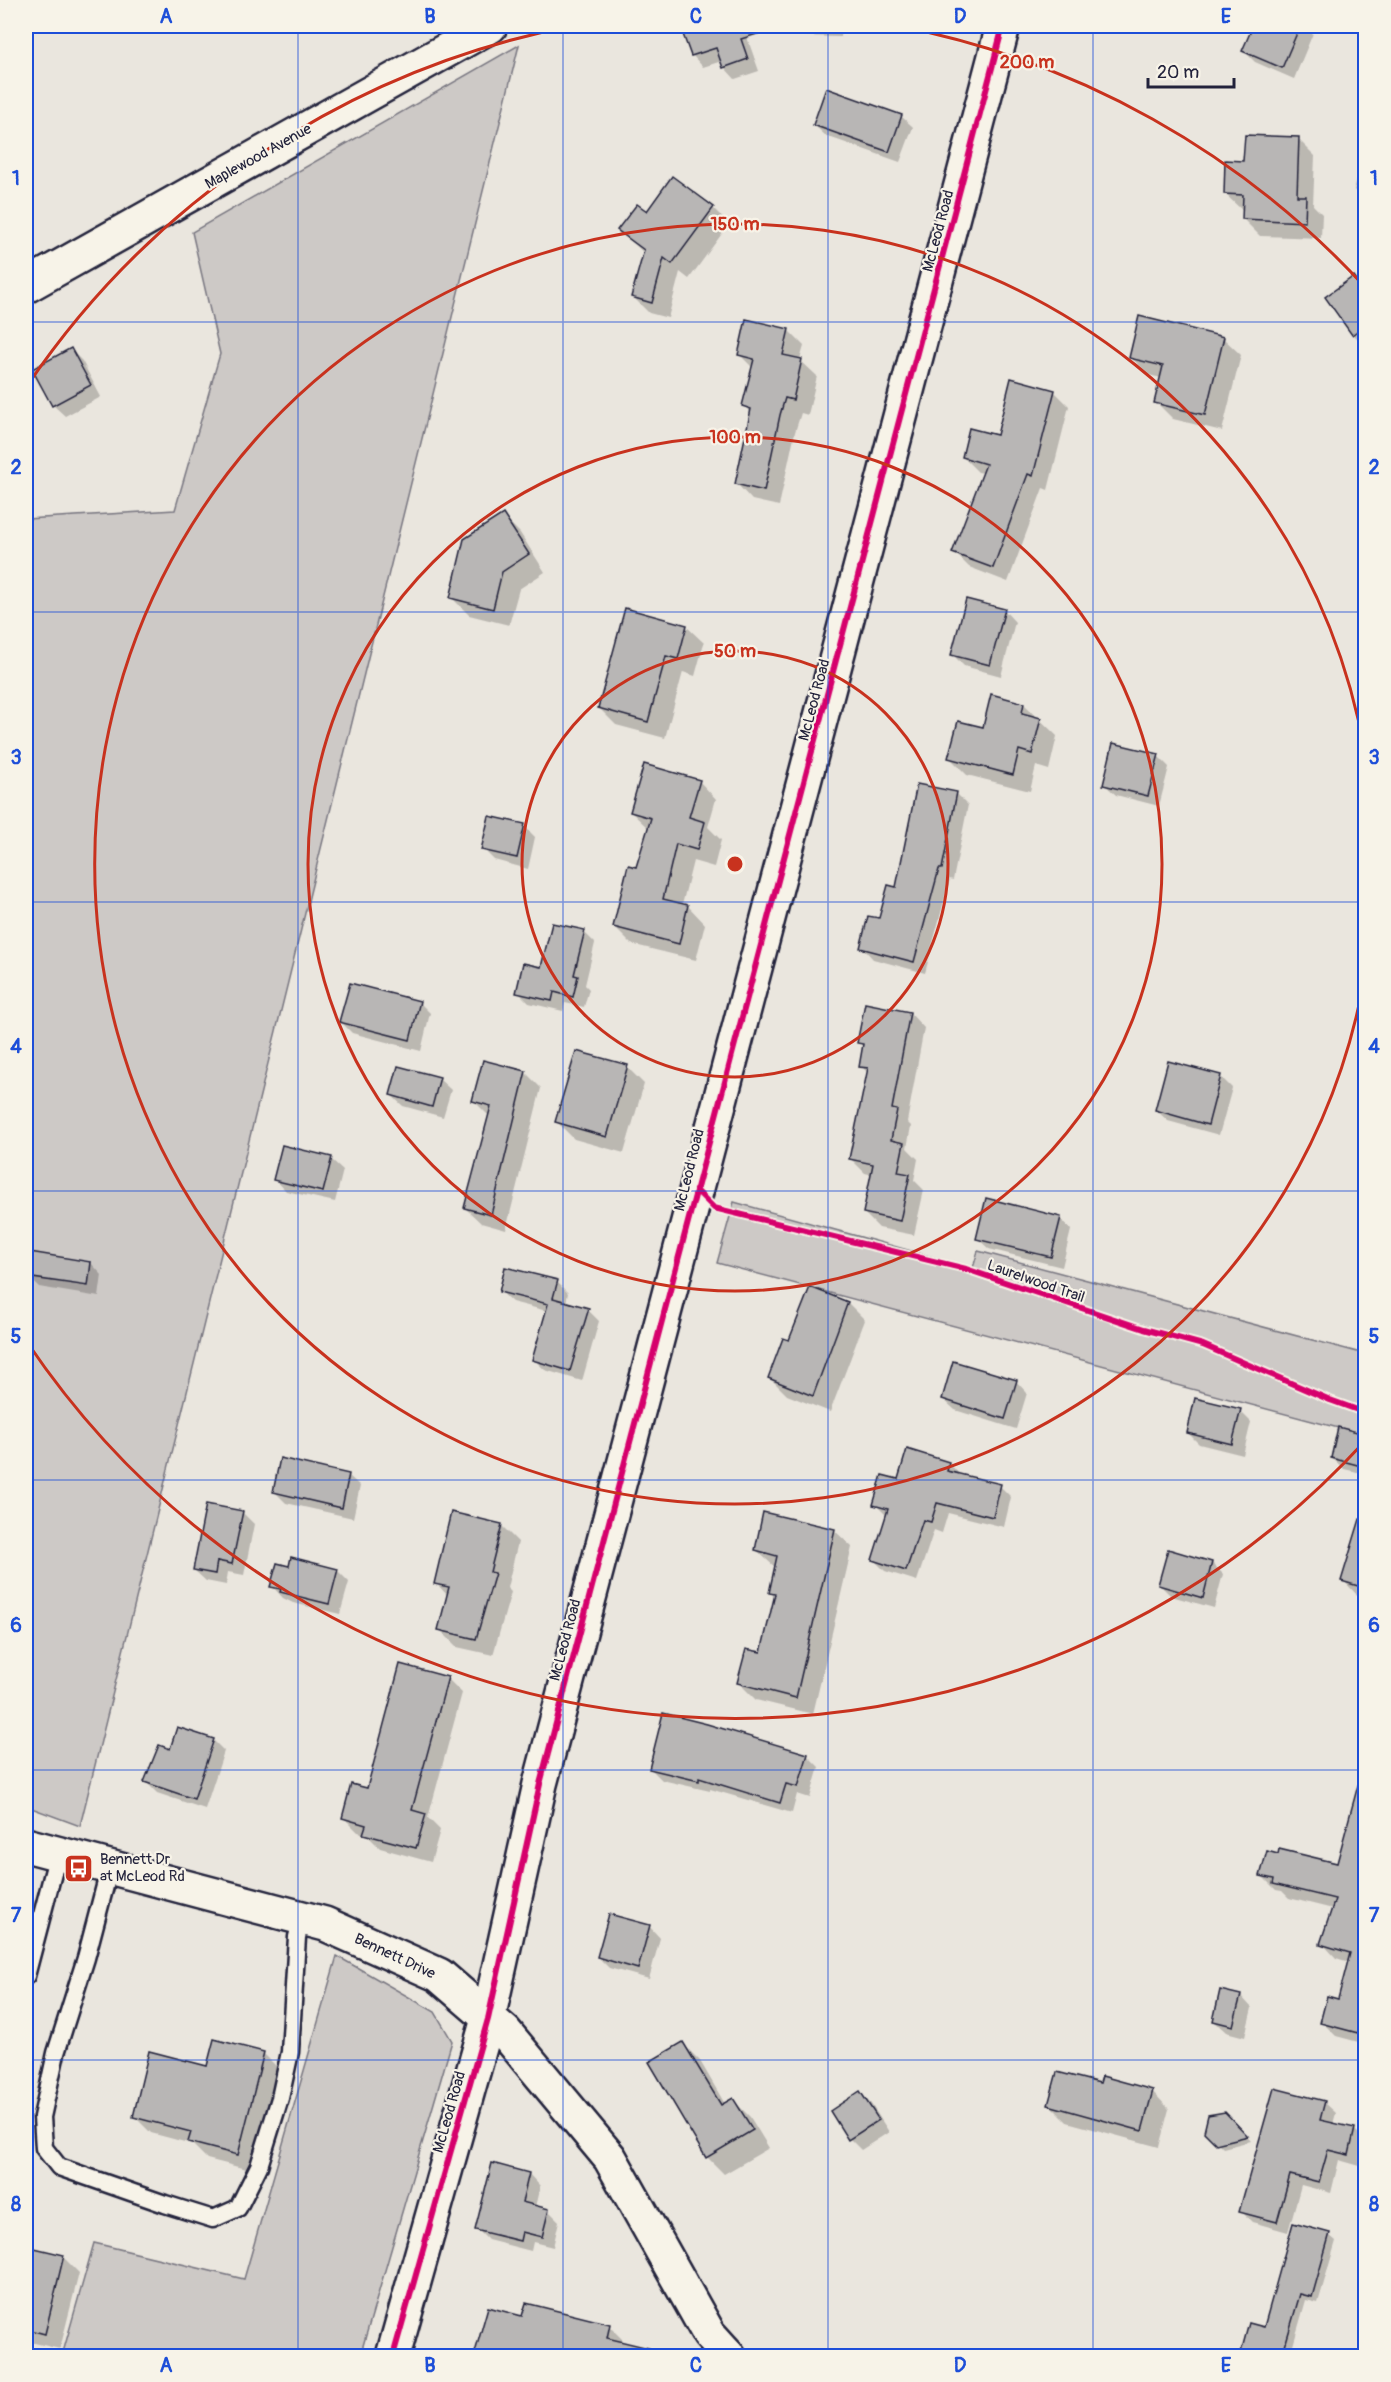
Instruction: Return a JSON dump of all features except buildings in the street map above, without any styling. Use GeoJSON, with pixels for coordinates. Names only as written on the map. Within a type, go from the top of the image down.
{"type":"FeatureCollection","features":[{"type":"Feature","properties":{"kind":"street","name":"Maplewood Avenue"},"geometry":{"type":"LineString","coordinates":[[26,285],[489,26]]}},
{"type":"Feature","properties":{"kind":"street","name":"McLeod Road"},"geometry":{"type":"LineString","coordinates":[[393,2356],[488,2019],[552,1738],[1003,26]]}},
{"type":"Feature","properties":{"kind":"street","name":"Bennett Drive"},"geometry":{"type":"LineString","coordinates":[[26,1845],[325,1924],[439,1975],[505,2032],[610,2158],[709,2334],[729,2356]]}},
{"type":"Feature","properties":{"kind":"lane"},"geometry":{"type":"LineString","coordinates":[[26,1976],[58,1854]]}},
{"type":"Feature","properties":{"kind":"lane"},"geometry":{"type":"LineString","coordinates":[[110,1867],[86,1958],[56,2053],[42,2117],[44,2148],[59,2167],[213,2218],[238,2208],[260,2166],[280,2098],[290,2052],[297,1937],[302,1918]]}},
{"type":"Feature","properties":{"kind":"shaded area"},"geometry":{"type":"Polygon","coordinates":[[[519,45],[80,1826],[26,1806],[26,1602],[31,1574],[26,1561],[26,519],[175,510],[220,354],[192,232],[519,45]]]}},
{"type":"Feature","properties":{"kind":"shaded area"},"geometry":{"type":"Polygon","coordinates":[[[734,1202],[973,1268],[978,1251],[1365,1354],[1365,1435],[717,1263],[734,1202]]]}},
{"type":"Feature","properties":{"kind":"shaded area"},"geometry":{"type":"Polygon","coordinates":[[[337,1956],[435,2012],[452,2041],[360,2356],[62,2356],[94,2243],[244,2279],[337,1956]]]}},
{"type":"Feature","properties":{"kind":"cycle path"},"geometry":{"type":"LineString","coordinates":[[393,2356],[488,2019],[540,1784],[1003,26]]}},
{"type":"Feature","properties":{"kind":"cycle path","name":"Laurelwood Trail"},"geometry":{"type":"LineString","coordinates":[[696,1190],[714,1208],[966,1269],[1144,1329],[1203,1345],[1330,1400],[1366,1413]]}},
{"type":"Feature","properties":{"kind":"place","name":"Bennett Dr at McLeod Rd"},"geometry":{"type":"Point","coordinates":[79,1868]}}]}
